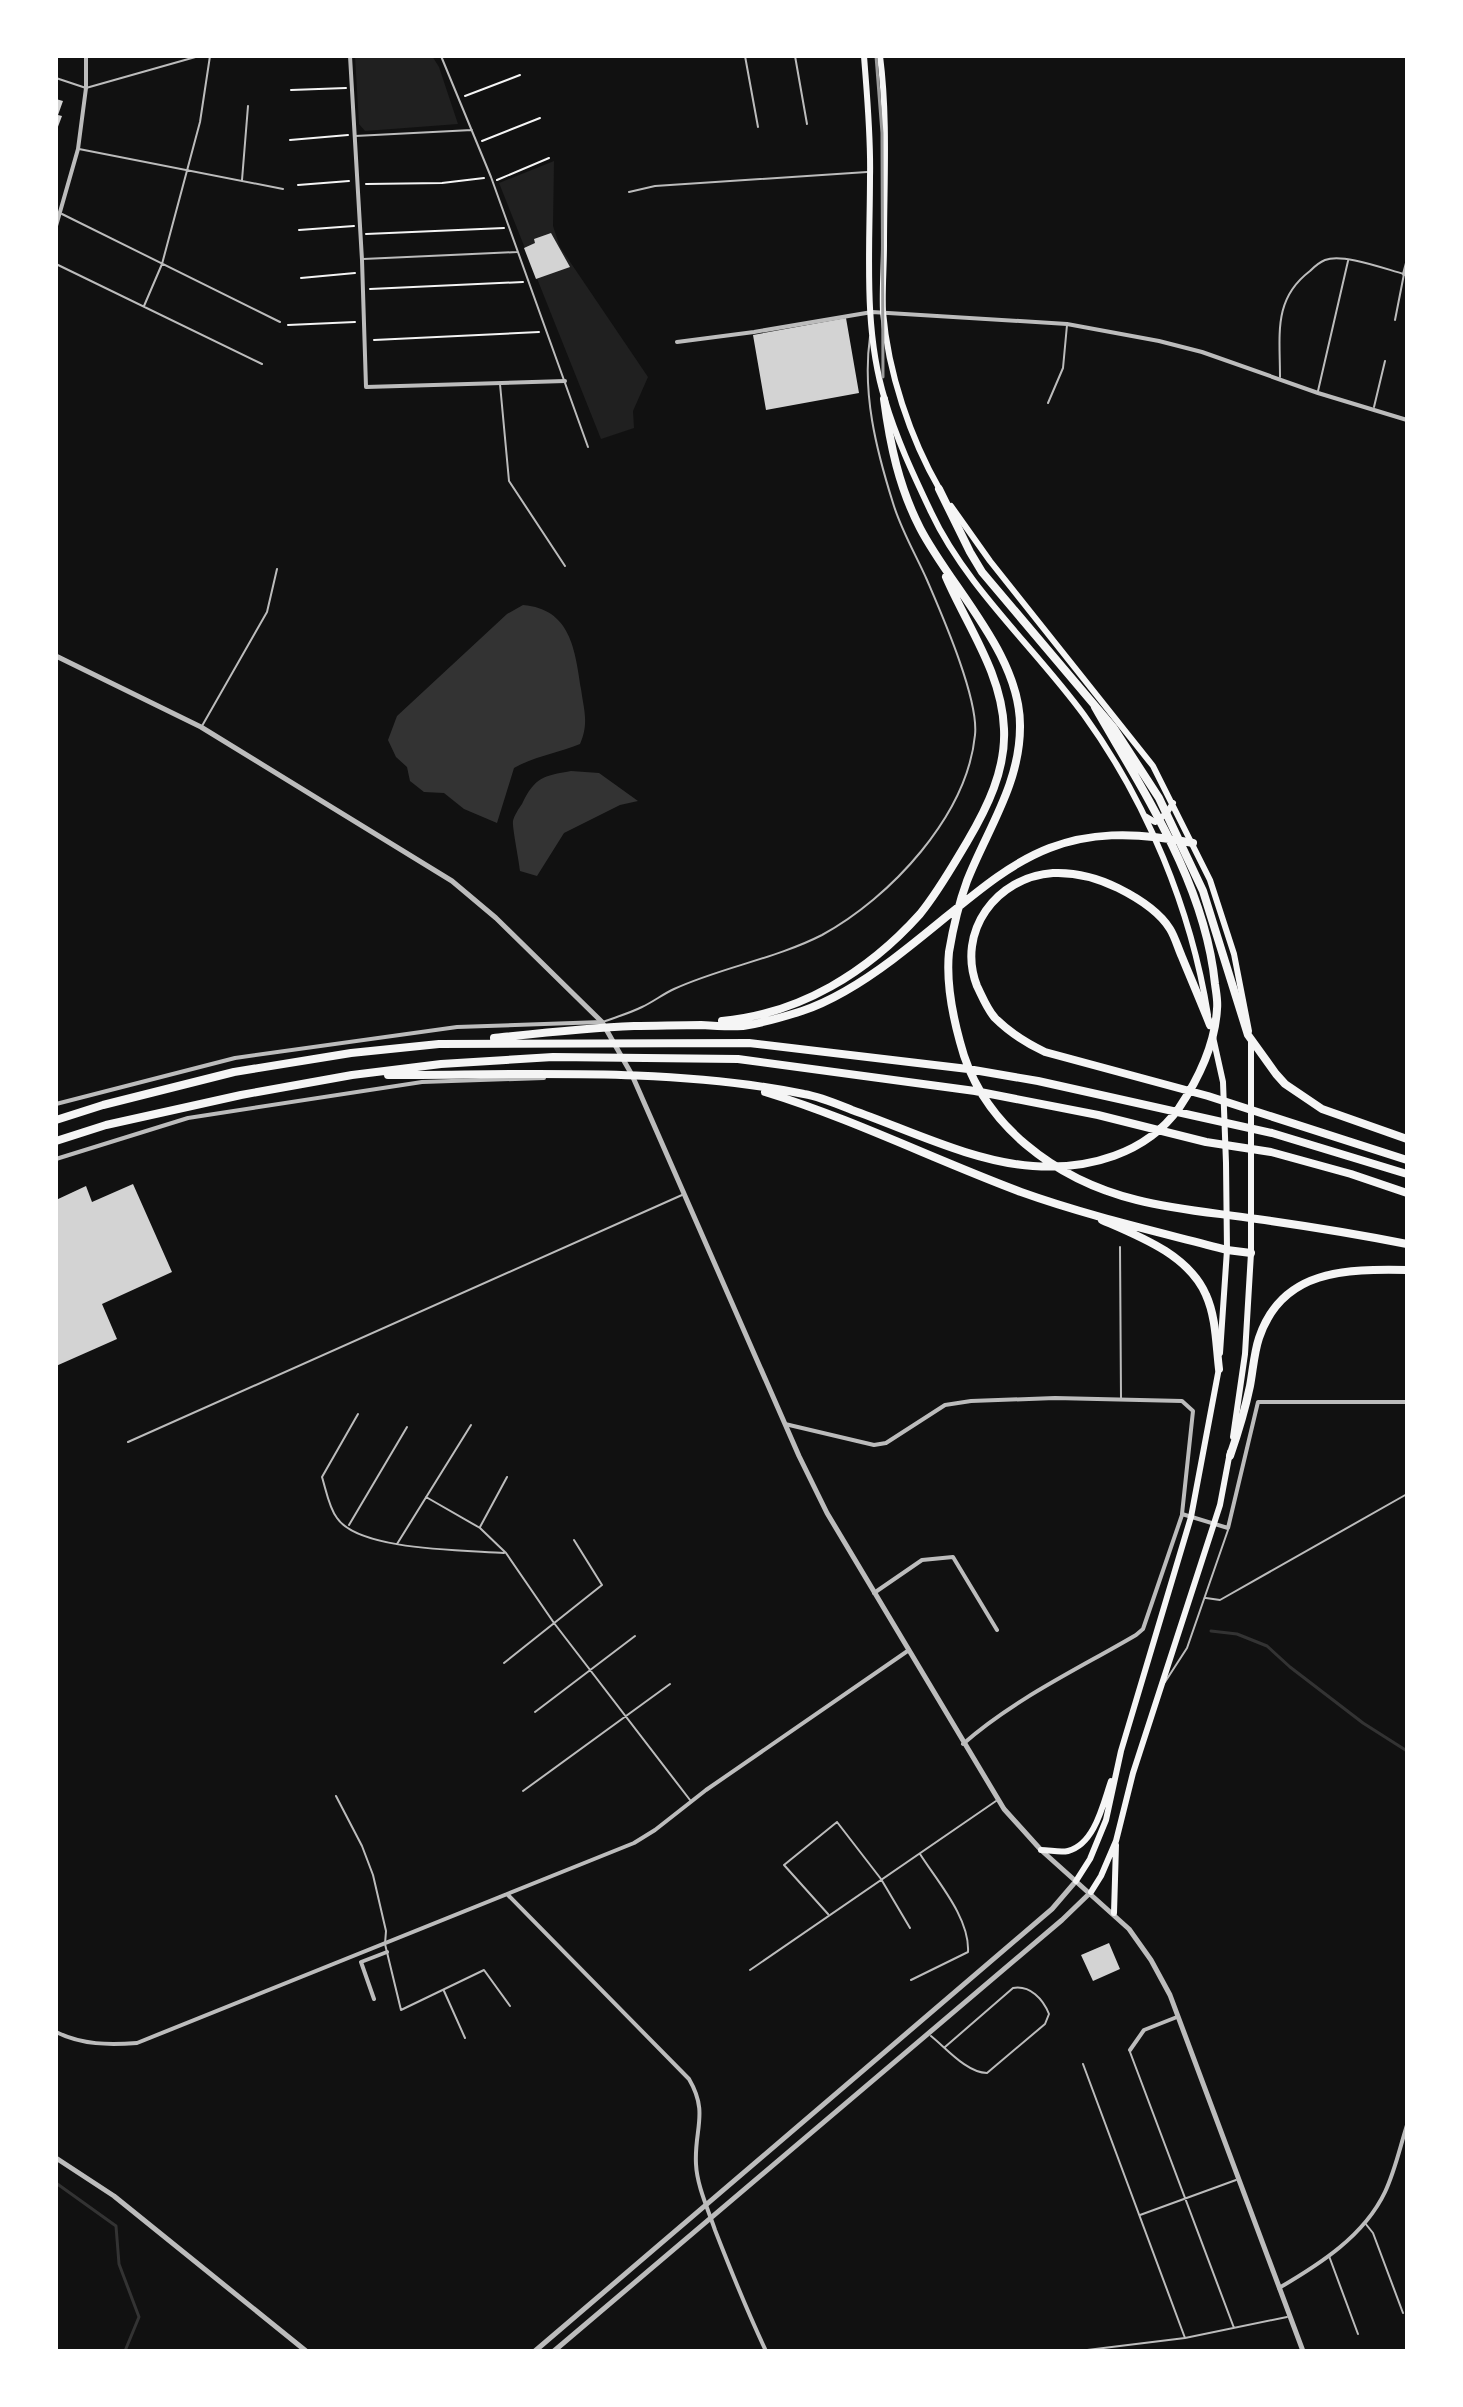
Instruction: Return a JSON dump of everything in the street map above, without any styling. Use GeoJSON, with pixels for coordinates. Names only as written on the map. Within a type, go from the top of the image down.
{"type":"FeatureCollection","features":[{"type":"Feature","properties":{"kind":"highway"},"geometry":{"type":"LineString","coordinates":[[677,1025],[761,1015],[792,1006],[842,981],[920,913],[947,876],[975,827],[998,776],[1004,754],[1002,708],[987,661],[904,489],[890,447],[884,399]]}},
{"type":"Feature","properties":{"kind":"highway"},"geometry":{"type":"LineString","coordinates":[[939,489],[982,572],[1133,754],[1159,798],[1203,891],[1248,1035],[1276,1074],[1294,1091],[1322,1109],[1405,1138]]}},
{"type":"Feature","properties":{"kind":"highway"},"geometry":{"type":"LineString","coordinates":[[936,556],[990,638],[1004,665],[1017,699],[1020,726],[1012,782],[967,882],[949,954],[948,982],[962,1052],[973,1081],[990,1106],[1029,1149],[1102,1190],[1158,1205],[1344,1231],[1407,1244]]}},
{"type":"Feature","properties":{"kind":"highway"},"geometry":{"type":"LineString","coordinates":[[352,1075],[680,1078],[807,1094],[960,1149],[1030,1166],[1067,1167],[1118,1155],[1156,1134],[1196,1083],[1208,1055],[1217,1008],[1212,957],[1195,898],[1162,827],[1095,707]]}},
{"type":"Feature","properties":{"kind":"highway"},"geometry":{"type":"LineString","coordinates":[[56,1120],[234,1072],[351,1053],[592,1027],[741,1026],[803,1011],[852,988],[1005,869],[1035,852],[1102,835],[1153,835],[1193,843]]}},
{"type":"Feature","properties":{"kind":"highway"},"geometry":{"type":"LineString","coordinates":[[1210,1025],[1170,928],[1147,905],[1101,880],[1054,873],[1017,883],[998,896],[983,914],[974,934],[970,952],[973,975],[982,996],[992,1016],[1024,1042],[1045,1052],[1208,1096],[1407,1160]]}},
{"type":"Feature","properties":{"kind":"highway"},"geometry":{"type":"LineString","coordinates":[[439,1044],[749,1043],[968,1069],[1038,1081],[1272,1133],[1407,1174]]}},
{"type":"Feature","properties":{"kind":"highway"},"geometry":{"type":"LineString","coordinates":[[56,1141],[121,1121],[241,1095],[352,1075],[441,1064],[553,1057],[738,1059],[975,1091],[1098,1115],[1206,1142],[1271,1152],[1407,1193]]}},
{"type":"Feature","properties":{"kind":"highway"},"geometry":{"type":"LineString","coordinates":[[737,1084],[835,1114],[960,1168],[1075,1208],[1227,1250],[1251,1253]]}},
{"type":"Feature","properties":{"kind":"highway"},"geometry":{"type":"LineString","coordinates":[[1075,1208],[1135,1235],[1177,1259],[1193,1274],[1206,1294],[1214,1322],[1219,1369]]}},
{"type":"Feature","properties":{"kind":"highway"},"geometry":{"type":"LineString","coordinates":[[1230,1456],[1242,1421],[1258,1339],[1268,1317],[1280,1302],[1295,1287],[1338,1271],[1407,1270]]}},
{"type":"Feature","properties":{"kind":"main road"},"geometry":{"type":"LineString","coordinates":[[864,56],[871,172],[872,316],[884,399],[932,515],[968,571],[1084,715],[1153,835],[1177,894],[1202,976],[1223,1082],[1227,1250],[1219,1369],[1191,1517],[1121,1751],[1097,1820],[1081,1845],[1065,1852],[1041,1850]]}},
{"type":"Feature","properties":{"kind":"main road"},"geometry":{"type":"LineString","coordinates":[[880,56],[885,163],[883,312],[895,371],[917,443],[939,489],[990,561],[1153,766],[1210,880],[1234,954],[1251,1041],[1251,1253],[1241,1385],[1230,1456],[1213,1525],[1133,1773],[1116,1841],[1091,1892]]}},
{"type":"Feature","properties":{"kind":"main road"},"geometry":{"type":"LineString","coordinates":[[1140,810],[1147,819],[1155,822],[1166,814],[1173,803]]}},
{"type":"Feature","properties":{"kind":"main road"},"geometry":{"type":"LineString","coordinates":[[1076,1881],[1090,1859],[1106,1820],[1121,1751]]}},
{"type":"Feature","properties":{"kind":"main road"},"geometry":{"type":"LineString","coordinates":[[1114,1913],[1116,1841]]}},
{"type":"Feature","properties":{"kind":"street"},"geometry":{"type":"LineString","coordinates":[[56,226],[78,149],[86,88],[86,56]]}},
{"type":"Feature","properties":{"kind":"street"},"geometry":{"type":"LineString","coordinates":[[350,56],[366,387],[565,381]]}},
{"type":"Feature","properties":{"kind":"street"},"geometry":{"type":"LineString","coordinates":[[1404,274],[1407,263]]}},
{"type":"Feature","properties":{"kind":"street"},"geometry":{"type":"LineString","coordinates":[[677,342],[883,312],[1067,324],[1202,352],[1407,420]]}},
{"type":"Feature","properties":{"kind":"street"},"geometry":{"type":"LineString","coordinates":[[56,656],[201,727],[452,881],[496,918],[602,1022],[632,1075],[827,1513],[998,1800],[1041,1850],[1129,1929],[1170,1995],[1303,2351]]}},
{"type":"Feature","properties":{"kind":"street"},"geometry":{"type":"LineString","coordinates":[[56,1104],[235,1058],[457,1027],[602,1022]]}},
{"type":"Feature","properties":{"kind":"street"},"geometry":{"type":"LineString","coordinates":[[56,1159],[188,1118],[422,1082],[632,1075]]}},
{"type":"Feature","properties":{"kind":"street"},"geometry":{"type":"LineString","coordinates":[[785,1424],[874,1445],[886,1443],[945,1405],[997,1399],[1182,1401],[1193,1411],[1182,1514],[1143,1629],[1018,1704],[982,1727],[963,1744]]}},
{"type":"Feature","properties":{"kind":"street"},"geometry":{"type":"LineString","coordinates":[[1182,1514],[1228,1528],[1258,1402],[1407,1402]]}},
{"type":"Feature","properties":{"kind":"street"},"geometry":{"type":"LineString","coordinates":[[874,1593],[922,1560],[953,1557],[997,1630]]}},
{"type":"Feature","properties":{"kind":"street"},"geometry":{"type":"LineString","coordinates":[[56,2032],[88,2043],[137,2043],[634,1843],[909,1650]]}},
{"type":"Feature","properties":{"kind":"street"},"geometry":{"type":"LineString","coordinates":[[554,2351],[1052,1909],[1076,1881]]}},
{"type":"Feature","properties":{"kind":"street"},"geometry":{"type":"LineString","coordinates":[[535,2351],[929,2034],[1091,1892]]}},
{"type":"Feature","properties":{"kind":"street"},"geometry":{"type":"LineString","coordinates":[[507,1894],[689,2079],[697,2094],[702,2117],[696,2164],[708,2213],[742,2301],[766,2351]]}},
{"type":"Feature","properties":{"kind":"street"},"geometry":{"type":"LineString","coordinates":[[374,1999],[361,1962],[387,1952]]}},
{"type":"Feature","properties":{"kind":"street"},"geometry":{"type":"LineString","coordinates":[[1130,2050],[1144,2030],[1177,2017]]}},
{"type":"Feature","properties":{"kind":"street"},"geometry":{"type":"LineString","coordinates":[[1279,2288],[1329,2255],[1365,2223],[1385,2191],[1407,2125]]}},
{"type":"Feature","properties":{"kind":"street"},"geometry":{"type":"LineString","coordinates":[[56,2158],[114,2196],[306,2351]]}},
{"type":"Feature","properties":{"kind":"lane"},"geometry":{"type":"LineString","coordinates":[[56,78],[86,88],[199,56]]}},
{"type":"Feature","properties":{"kind":"lane"},"geometry":{"type":"LineString","coordinates":[[144,306],[162,264],[200,122],[210,56]]}},
{"type":"Feature","properties":{"kind":"lane"},"geometry":{"type":"LineString","coordinates":[[441,56],[493,182],[588,447]]}},
{"type":"Feature","properties":{"kind":"lane"},"geometry":{"type":"LineString","coordinates":[[745,56],[758,127]]}},
{"type":"Feature","properties":{"kind":"lane"},"geometry":{"type":"LineString","coordinates":[[795,56],[807,124]]}},
{"type":"Feature","properties":{"kind":"lane"},"geometry":{"type":"LineString","coordinates":[[242,181],[248,106]]}},
{"type":"Feature","properties":{"kind":"lane"},"geometry":{"type":"LineString","coordinates":[[354,136],[473,130]]}},
{"type":"Feature","properties":{"kind":"lane"},"geometry":{"type":"LineString","coordinates":[[78,149],[283,189]]}},
{"type":"Feature","properties":{"kind":"lane"},"geometry":{"type":"LineString","coordinates":[[629,192],[655,186],[871,172]]}},
{"type":"Feature","properties":{"kind":"lane"},"geometry":{"type":"LineString","coordinates":[[59,212],[280,322]]}},
{"type":"Feature","properties":{"kind":"lane"},"geometry":{"type":"LineString","coordinates":[[362,260],[518,252]]}},
{"type":"Feature","properties":{"kind":"lane"},"geometry":{"type":"LineString","coordinates":[[1280,378],[1279,325],[1284,299],[1296,281],[1326,259],[1349,260],[1404,274],[1395,320]]}},
{"type":"Feature","properties":{"kind":"lane"},"geometry":{"type":"LineString","coordinates":[[1318,393],[1349,260]]}},
{"type":"Feature","properties":{"kind":"lane"},"geometry":{"type":"LineString","coordinates":[[56,264],[262,364]]}},
{"type":"Feature","properties":{"kind":"lane"},"geometry":{"type":"LineString","coordinates":[[602,1022],[643,1007],[674,989],[822,934],[868,903],[919,858],[946,816],[966,773],[976,734],[961,668],[893,503],[875,437],[867,384],[872,316]]}},
{"type":"Feature","properties":{"kind":"lane"},"geometry":{"type":"LineString","coordinates":[[1048,403],[1063,368],[1067,324]]}},
{"type":"Feature","properties":{"kind":"lane"},"geometry":{"type":"LineString","coordinates":[[1374,410],[1385,361]]}},
{"type":"Feature","properties":{"kind":"lane"},"geometry":{"type":"LineString","coordinates":[[500,382],[509,481],[565,566]]}},
{"type":"Feature","properties":{"kind":"lane"},"geometry":{"type":"LineString","coordinates":[[201,727],[267,612],[277,569]]}},
{"type":"Feature","properties":{"kind":"lane"},"geometry":{"type":"LineString","coordinates":[[128,1442],[685,1194]]}},
{"type":"Feature","properties":{"kind":"lane"},"geometry":{"type":"LineString","coordinates":[[1120,1247],[1121,1399]]}},
{"type":"Feature","properties":{"kind":"lane"},"geometry":{"type":"LineString","coordinates":[[358,1414],[322,1477],[337,1520],[367,1538],[396,1545],[506,1553]]}},
{"type":"Feature","properties":{"kind":"lane"},"geometry":{"type":"LineString","coordinates":[[396,1545],[471,1425]]}},
{"type":"Feature","properties":{"kind":"lane"},"geometry":{"type":"LineString","coordinates":[[348,1526],[407,1427]]}},
{"type":"Feature","properties":{"kind":"lane"},"geometry":{"type":"LineString","coordinates":[[480,1528],[507,1477]]}},
{"type":"Feature","properties":{"kind":"lane"},"geometry":{"type":"LineString","coordinates":[[1206,1598],[1220,1600],[1407,1494]]}},
{"type":"Feature","properties":{"kind":"lane"},"geometry":{"type":"LineString","coordinates":[[426,1497],[480,1528],[506,1553],[554,1623],[691,1801]]}},
{"type":"Feature","properties":{"kind":"lane"},"geometry":{"type":"LineString","coordinates":[[1160,1690],[1187,1648],[1228,1528]]}},
{"type":"Feature","properties":{"kind":"lane"},"geometry":{"type":"LineString","coordinates":[[504,1663],[602,1585],[574,1540]]}},
{"type":"Feature","properties":{"kind":"lane"},"geometry":{"type":"LineString","coordinates":[[535,1712],[635,1636]]}},
{"type":"Feature","properties":{"kind":"lane"},"geometry":{"type":"LineString","coordinates":[[523,1791],[670,1684]]}},
{"type":"Feature","properties":{"kind":"lane"},"geometry":{"type":"LineString","coordinates":[[336,1796],[373,1875],[401,2010],[484,1970],[510,2006]]}},
{"type":"Feature","properties":{"kind":"lane"},"geometry":{"type":"LineString","coordinates":[[750,1970],[998,1800]]}},
{"type":"Feature","properties":{"kind":"lane"},"geometry":{"type":"LineString","coordinates":[[828,1915],[784,1865],[837,1822],[881,1879],[910,1928]]}},
{"type":"Feature","properties":{"kind":"lane"},"geometry":{"type":"LineString","coordinates":[[911,1980],[968,1952],[969,1944],[960,1918],[919,1853]]}},
{"type":"Feature","properties":{"kind":"lane"},"geometry":{"type":"LineString","coordinates":[[929,2034],[945,2047],[975,2071],[987,2073],[1045,2024],[1049,2014],[1031,1990],[1013,1988],[945,2047]]}},
{"type":"Feature","properties":{"kind":"lane"},"geometry":{"type":"LineString","coordinates":[[443,1989],[465,2038]]}},
{"type":"Feature","properties":{"kind":"lane"},"geometry":{"type":"LineString","coordinates":[[1130,2050],[1234,2328]]}},
{"type":"Feature","properties":{"kind":"lane"},"geometry":{"type":"LineString","coordinates":[[1083,2064],[1185,2338]]}},
{"type":"Feature","properties":{"kind":"lane"},"geometry":{"type":"LineString","coordinates":[[1139,2215],[1238,2179]]}},
{"type":"Feature","properties":{"kind":"lane"},"geometry":{"type":"LineString","coordinates":[[1365,2223],[1373,2233],[1403,2313]]}},
{"type":"Feature","properties":{"kind":"lane"},"geometry":{"type":"LineString","coordinates":[[1329,2255],[1358,2334]]}},
{"type":"Feature","properties":{"kind":"lane"},"geometry":{"type":"LineString","coordinates":[[1079,2351],[1185,2338],[1289,2316]]}},
{"type":"Feature","properties":{"kind":"lane"},"geometry":{"type":"LineString","coordinates":[[1141,2351],[1144,2343]]}},
{"type":"Feature","properties":{"kind":"path"},"geometry":{"type":"LineString","coordinates":[[457,99],[520,75]]}},
{"type":"Feature","properties":{"kind":"path"},"geometry":{"type":"LineString","coordinates":[[291,90],[351,88]]}},
{"type":"Feature","properties":{"kind":"path"},"geometry":{"type":"LineString","coordinates":[[477,143],[540,118]]}},
{"type":"Feature","properties":{"kind":"path"},"geometry":{"type":"LineString","coordinates":[[290,140],[354,136]]}},
{"type":"Feature","properties":{"kind":"path"},"geometry":{"type":"LineString","coordinates":[[493,182],[549,158]]}},
{"type":"Feature","properties":{"kind":"path"},"geometry":{"type":"LineString","coordinates":[[298,185],[442,183],[491,177]]}},
{"type":"Feature","properties":{"kind":"path"},"geometry":{"type":"LineString","coordinates":[[299,230],[360,226]]}},
{"type":"Feature","properties":{"kind":"path"},"geometry":{"type":"LineString","coordinates":[[360,235],[509,228]]}},
{"type":"Feature","properties":{"kind":"path"},"geometry":{"type":"LineString","coordinates":[[301,278],[362,273]]}},
{"type":"Feature","properties":{"kind":"path"},"geometry":{"type":"LineString","coordinates":[[363,289],[528,281]]}},
{"type":"Feature","properties":{"kind":"path"},"geometry":{"type":"LineString","coordinates":[[288,325],[364,321]]}},
{"type":"Feature","properties":{"kind":"path"},"geometry":{"type":"LineString","coordinates":[[365,340],[547,331]]}},
{"type":"Feature","properties":{"kind":"shaded area"},"geometry":{"type":"Polygon","coordinates":[[[355,56],[432,56],[439,67],[458,124],[365,131],[359,124],[355,56]]]}},
{"type":"Feature","properties":{"kind":"shaded area"},"geometry":{"type":"Polygon","coordinates":[[[554,161],[553,226],[560,247],[648,377],[633,411],[634,428],[601,439],[499,183],[554,161]]]}},
{"type":"Feature","properties":{"kind":"shaded area"},"geometry":{"type":"Polygon","coordinates":[[[523,605],[551,614],[568,634],[579,674],[585,723],[580,744],[514,768],[497,823],[464,809],[444,793],[424,792],[410,781],[407,767],[396,757],[388,740],[397,716],[507,614],[523,605]]]}},
{"type":"Feature","properties":{"kind":"shaded area"},"geometry":{"type":"Polygon","coordinates":[[[571,771],[599,773],[638,801],[620,805],[564,833],[537,876],[520,871],[513,824],[515,814],[541,779],[571,771]]]}},
{"type":"Feature","properties":{"kind":"building"},"geometry":{"type":"Polygon","coordinates":[[[56,99],[63,101],[56,132],[56,99]]]}},
{"type":"Feature","properties":{"kind":"building"},"geometry":{"type":"Polygon","coordinates":[[[551,233],[570,267],[536,279],[524,248],[535,243],[534,239],[551,233]]]}},
{"type":"Feature","properties":{"kind":"building"},"geometry":{"type":"Polygon","coordinates":[[[846,318],[859,393],[766,410],[753,335],[846,318]]]}},
{"type":"Feature","properties":{"kind":"building"},"geometry":{"type":"Polygon","coordinates":[[[133,1184],[172,1272],[102,1304],[117,1339],[56,1366],[56,1200],[86,1186],[92,1202],[133,1184]]]}},
{"type":"Feature","properties":{"kind":"building"},"geometry":{"type":"Polygon","coordinates":[[[1109,1943],[1120,1969],[1093,1981],[1081,1955],[1109,1943]]]}},
{"type":"Feature","properties":{"kind":"waterway"},"geometry":{"type":"LineString","coordinates":[[1211,1631],[1237,1634],[1267,1646],[1363,1723],[1407,1751]]}},
{"type":"Feature","properties":{"kind":"waterway"},"geometry":{"type":"LineString","coordinates":[[56,2183],[116,2226],[119,2264],[139,2317],[125,2351]]}},
{"type":"Feature","properties":{"kind":"railway"},"geometry":{"type":"LineString","coordinates":[[876,56],[882,133],[883,377]]}}]}
